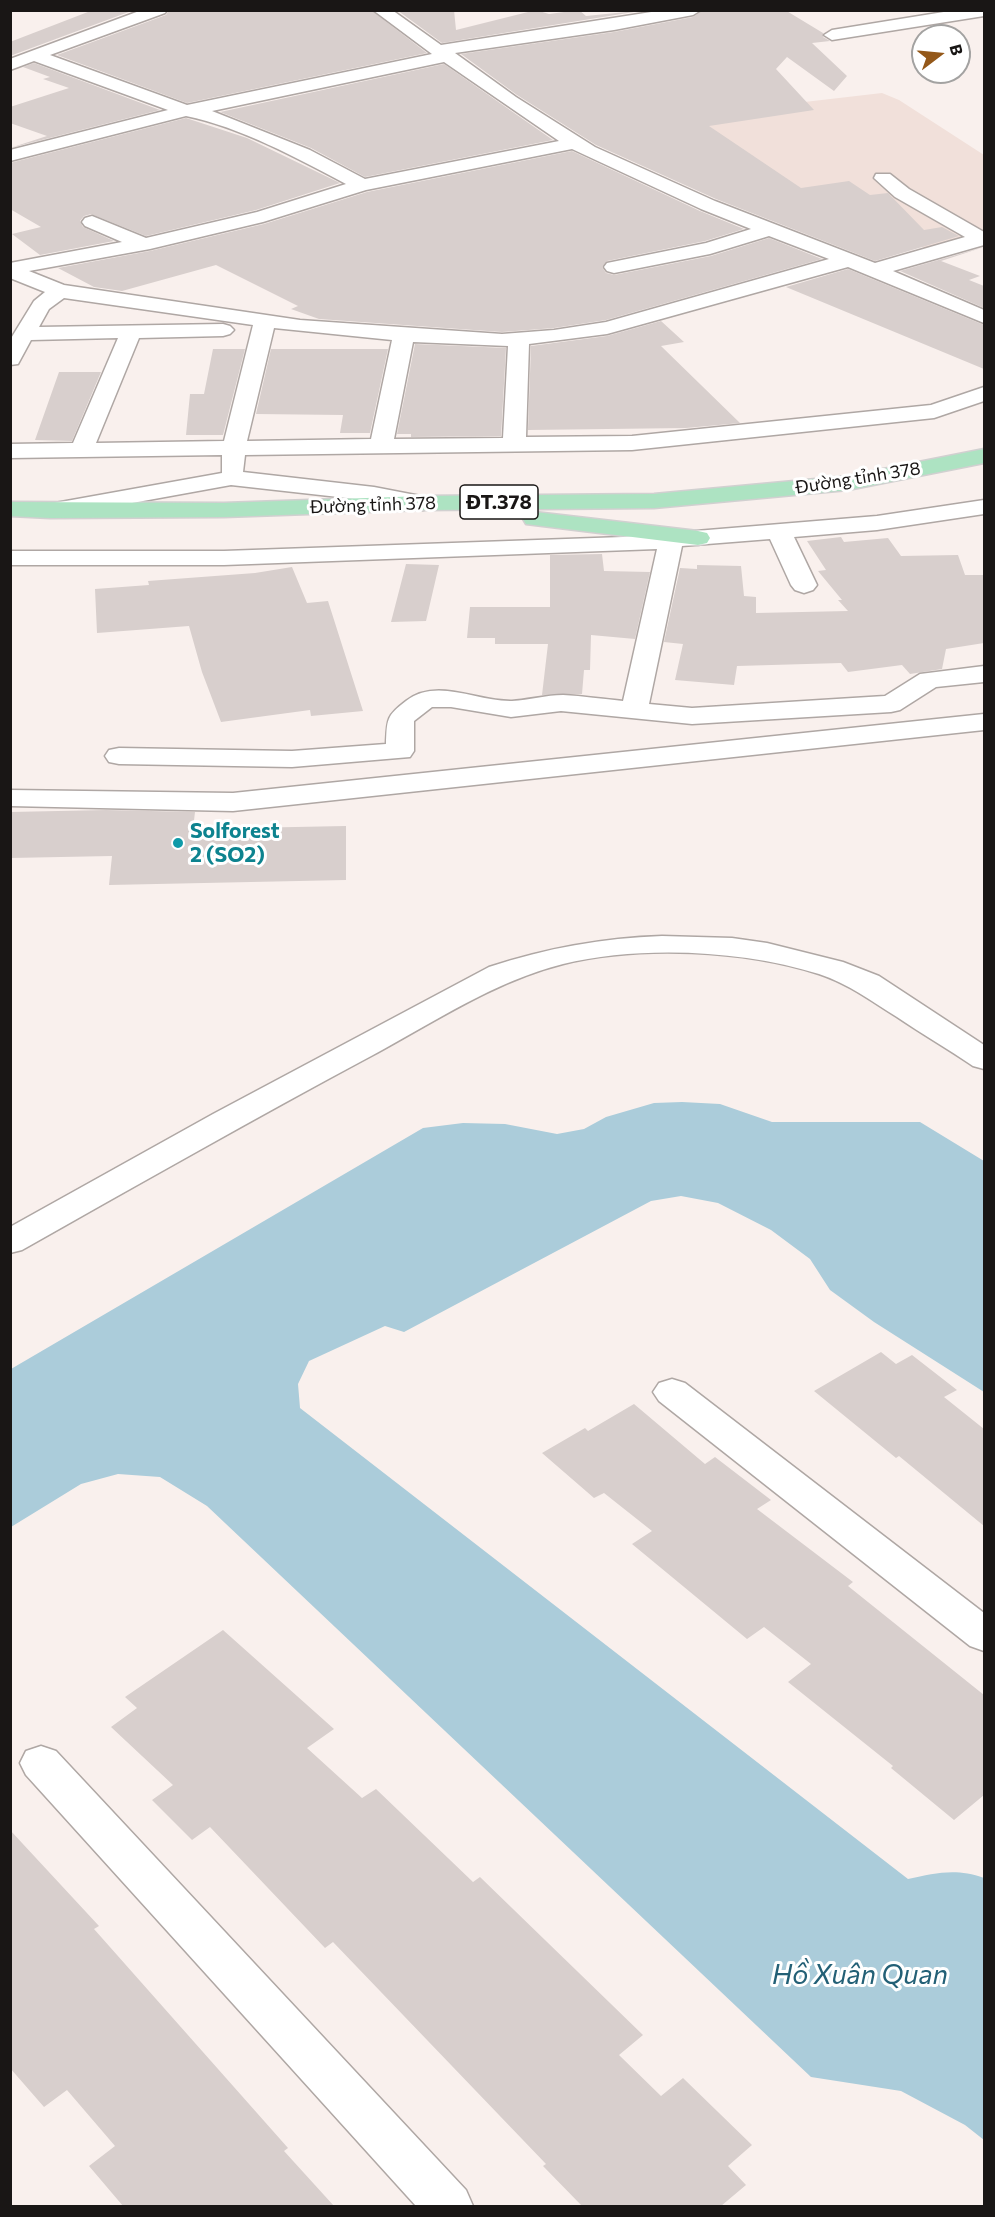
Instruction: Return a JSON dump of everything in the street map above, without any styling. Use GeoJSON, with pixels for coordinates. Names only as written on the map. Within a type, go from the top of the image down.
{"type":"FeatureCollection","features":[{"type":"Feature","properties":{"kind":"main road","name":"Đường tỉnh 378"},"geometry":{"type":"LineString","coordinates":[[10,509],[50,511],[224,510],[423,503],[666,500],[848,483],[984,456]]}},
{"type":"Feature","properties":{"kind":"main road"},"geometry":{"type":"LineString","coordinates":[[423,503],[698,538]]}},
{"type":"Feature","properties":{"kind":"street"},"geometry":{"type":"LineString","coordinates":[[381,10],[510,101],[588,151],[708,205],[874,270],[984,317]]}},
{"type":"Feature","properties":{"kind":"street"},"geometry":{"type":"LineString","coordinates":[[10,156],[186,111],[444,53],[693,10]]}},
{"type":"Feature","properties":{"kind":"street"},"geometry":{"type":"LineString","coordinates":[[832,34],[984,11]]}},
{"type":"Feature","properties":{"kind":"street"},"geometry":{"type":"LineString","coordinates":[[19,59],[144,12]]}},
{"type":"Feature","properties":{"kind":"street"},"geometry":{"type":"LineString","coordinates":[[19,59],[186,111],[212,116],[303,154],[362,185]]}},
{"type":"Feature","properties":{"kind":"street"},"geometry":{"type":"LineString","coordinates":[[10,270],[143,244],[263,216],[362,185],[575,143]]}},
{"type":"Feature","properties":{"kind":"street"},"geometry":{"type":"LineString","coordinates":[[883,178],[902,193],[984,239]]}},
{"type":"Feature","properties":{"kind":"street"},"geometry":{"type":"LineString","coordinates":[[92,222],[143,244]]}},
{"type":"Feature","properties":{"kind":"street"},"geometry":{"type":"LineString","coordinates":[[614,267],[710,248],[770,229]]}},
{"type":"Feature","properties":{"kind":"street"},"geometry":{"type":"LineString","coordinates":[[874,270],[984,239]]}},
{"type":"Feature","properties":{"kind":"street"},"geometry":{"type":"LineString","coordinates":[[25,334],[131,332],[263,325],[468,339],[519,340],[628,323],[849,260]]}},
{"type":"Feature","properties":{"kind":"street"},"geometry":{"type":"LineString","coordinates":[[10,270],[60,291],[263,325]]}},
{"type":"Feature","properties":{"kind":"street"},"geometry":{"type":"LineString","coordinates":[[10,359],[41,305],[60,291]]}},
{"type":"Feature","properties":{"kind":"street"},"geometry":{"type":"LineString","coordinates":[[231,478],[234,449],[263,325]]}},
{"type":"Feature","properties":{"kind":"street"},"geometry":{"type":"LineString","coordinates":[[81,451],[131,332]]}},
{"type":"Feature","properties":{"kind":"street"},"geometry":{"type":"LineString","coordinates":[[381,446],[404,334]]}},
{"type":"Feature","properties":{"kind":"street"},"geometry":{"type":"LineString","coordinates":[[514,444],[519,340]]}},
{"type":"Feature","properties":{"kind":"street"},"geometry":{"type":"LineString","coordinates":[[10,451],[632,443],[934,411],[984,394]]}},
{"type":"Feature","properties":{"kind":"street"},"geometry":{"type":"LineString","coordinates":[[50,511],[231,478],[374,494],[423,503]]}},
{"type":"Feature","properties":{"kind":"street"},"geometry":{"type":"LineString","coordinates":[[10,558],[224,558],[623,544],[877,523],[984,507]]}},
{"type":"Feature","properties":{"kind":"street"},"geometry":{"type":"LineString","coordinates":[[779,531],[804,585]]}},
{"type":"Feature","properties":{"kind":"street"},"geometry":{"type":"LineString","coordinates":[[634,710],[671,540]]}},
{"type":"Feature","properties":{"kind":"street"},"geometry":{"type":"LineString","coordinates":[[119,756],[292,759],[400,751],[401,718],[425,699],[451,699],[511,709],[561,703],[692,716],[891,704],[929,680],[984,674]]}},
{"type":"Feature","properties":{"kind":"street"},"geometry":{"type":"LineString","coordinates":[[10,798],[233,802],[984,722]]}},
{"type":"Feature","properties":{"kind":"street"},"geometry":{"type":"LineString","coordinates":[[10,1242],[225,1120],[500,974],[544,960],[596,949],[643,945],[690,946],[756,951],[811,961],[863,981],[984,1059]]}},
{"type":"Feature","properties":{"kind":"street"},"geometry":{"type":"LineString","coordinates":[[672,1392],[984,1635]]}},
{"type":"Feature","properties":{"kind":"street"},"geometry":{"type":"LineString","coordinates":[[41,1763],[448,2206]]}},
{"type":"Feature","properties":{"kind":"shaded area"},"geometry":{"type":"Polygon","coordinates":[[[882,93],[899,100],[984,155],[984,233],[924,248],[854,212],[820,215],[658,119],[882,93]]]}},
{"type":"Feature","properties":{"kind":"water","name":"Hồ Xuân Quan"},"geometry":{"type":"Polygon","coordinates":[[[654,1103],[720,1104],[772,1122],[920,1122],[984,1161],[984,1392],[874,1322],[830,1290],[810,1259],[771,1230],[718,1203],[681,1196],[651,1201],[404,1332],[385,1326],[309,1361],[298,1384],[300,1408],[908,1879],[955,1872],[984,1878],[984,2140],[965,2125],[901,2091],[811,2077],[207,1506],[160,1477],[118,1474],[81,1484],[11,1527],[11,1369],[423,1128],[463,1123],[505,1124],[557,1134],[584,1129],[606,1117],[654,1103]]]}},
{"type":"Feature","properties":{"kind":"building"},"geometry":{"type":"Polygon","coordinates":[[[93,10],[134,10],[10,56],[10,42],[93,10]]]}},
{"type":"Feature","properties":{"kind":"building"},"geometry":{"type":"Polygon","coordinates":[[[169,10],[371,10],[427,53],[187,103],[57,55],[166,15],[169,10]]]}},
{"type":"Feature","properties":{"kind":"building"},"geometry":{"type":"Polygon","coordinates":[[[397,10],[454,10],[456,30],[536,10],[549,14],[579,10],[586,16],[646,10],[442,43],[397,10]]]}},
{"type":"Feature","properties":{"kind":"building"},"geometry":{"type":"Polygon","coordinates":[[[703,10],[785,10],[823,33],[823,37],[830,41],[812,43],[847,76],[834,91],[787,57],[776,69],[814,110],[709,126],[801,188],[849,181],[870,195],[888,193],[924,230],[942,227],[959,236],[875,261],[716,199],[596,145],[517,95],[461,54],[614,32],[693,17],[703,10]]]}},
{"type":"Feature","properties":{"kind":"building"},"geometry":{"type":"Polygon","coordinates":[[[34,63],[160,110],[10,148],[47,136],[10,123],[10,107],[69,88],[43,79],[50,77],[23,67],[34,63]]]}},
{"type":"Feature","properties":{"kind":"building"},"geometry":{"type":"Polygon","coordinates":[[[444,64],[553,140],[365,177],[311,148],[220,112],[444,64]]]}},
{"type":"Feature","properties":{"kind":"building"},"geometry":{"type":"Polygon","coordinates":[[[186,118],[247,138],[340,183],[256,210],[146,236],[91,214],[84,216],[80,221],[83,227],[114,241],[40,255],[12,234],[41,227],[10,209],[10,163],[186,118]]]}},
{"type":"Feature","properties":{"kind":"building"},"geometry":{"type":"Polygon","coordinates":[[[572,151],[744,229],[705,241],[607,261],[602,267],[606,273],[614,275],[711,256],[769,238],[822,259],[606,320],[554,328],[502,332],[319,319],[291,309],[298,306],[216,265],[122,291],[94,287],[58,268],[150,251],[264,224],[367,192],[572,151]]]}},
{"type":"Feature","properties":{"kind":"building"},"geometry":{"type":"Polygon","coordinates":[[[984,247],[941,261],[980,276],[969,280],[984,286],[984,308],[900,271],[984,247]]]}},
{"type":"Feature","properties":{"kind":"building"},"geometry":{"type":"Polygon","coordinates":[[[848,269],[984,325],[984,369],[786,287],[848,269]]]}},
{"type":"Feature","properties":{"kind":"building"},"geometry":{"type":"Polygon","coordinates":[[[661,321],[684,342],[661,346],[740,423],[686,428],[528,430],[531,346],[607,336],[661,321]]]}},
{"type":"Feature","properties":{"kind":"building"},"geometry":{"type":"Polygon","coordinates":[[[415,344],[506,348],[501,436],[411,437],[411,434],[397,434],[415,344]]]}},
{"type":"Feature","properties":{"kind":"building"},"geometry":{"type":"Polygon","coordinates":[[[213,349],[245,349],[223,435],[186,435],[190,394],[204,394],[213,349]]]}},
{"type":"Feature","properties":{"kind":"building"},"geometry":{"type":"Polygon","coordinates":[[[271,349],[388,349],[370,433],[340,433],[343,415],[256,414],[271,349]]]}},
{"type":"Feature","properties":{"kind":"building"},"geometry":{"type":"Polygon","coordinates":[[[59,372],[101,372],[72,441],[35,440],[59,372]]]}},
{"type":"Feature","properties":{"kind":"building"},"geometry":{"type":"Polygon","coordinates":[[[841,537],[844,542],[888,538],[901,556],[958,555],[965,575],[984,575],[984,643],[946,649],[942,669],[910,674],[902,665],[848,672],[841,663],[737,666],[734,685],[675,680],[683,644],[664,642],[680,568],[697,569],[697,565],[741,566],[744,596],[756,597],[756,613],[848,611],[818,571],[826,570],[807,541],[841,537]]]}},
{"type":"Feature","properties":{"kind":"building"},"geometry":{"type":"Polygon","coordinates":[[[602,554],[604,571],[650,572],[635,639],[591,635],[590,670],[584,670],[582,694],[542,695],[548,644],[495,644],[495,638],[467,638],[470,607],[550,607],[550,555],[602,554]]]}},
{"type":"Feature","properties":{"kind":"building"},"geometry":{"type":"Polygon","coordinates":[[[406,564],[439,565],[426,621],[391,622],[406,564]]]}},
{"type":"Feature","properties":{"kind":"building"},"geometry":{"type":"Polygon","coordinates":[[[292,567],[307,603],[328,601],[363,711],[311,716],[310,710],[221,722],[202,672],[189,626],[97,633],[95,589],[149,585],[148,581],[255,573],[292,567]]]}},
{"type":"Feature","properties":{"kind":"building","name":"Solforest 2 (SO2)"},"geometry":{"type":"Polygon","coordinates":[[[106,810],[195,812],[193,829],[346,826],[346,880],[109,885],[112,856],[10,858],[10,812],[106,810]]]}},
{"type":"Feature","properties":{"kind":"building"},"geometry":{"type":"Polygon","coordinates":[[[881,1352],[896,1364],[912,1355],[957,1390],[944,1397],[984,1429],[984,1526],[899,1456],[896,1458],[814,1391],[881,1352]]]}},
{"type":"Feature","properties":{"kind":"building"},"geometry":{"type":"Polygon","coordinates":[[[634,1404],[705,1464],[715,1457],[771,1500],[757,1509],[853,1582],[848,1586],[984,1695],[984,1795],[954,1820],[891,1768],[893,1766],[788,1682],[811,1664],[764,1627],[747,1639],[632,1544],[652,1531],[604,1493],[594,1498],[542,1453],[585,1428],[588,1431],[634,1404]]]}},
{"type":"Feature","properties":{"kind":"building"},"geometry":{"type":"Polygon","coordinates":[[[223,1630],[334,1729],[307,1748],[362,1798],[376,1789],[473,1882],[480,1877],[643,2035],[619,2055],[661,2096],[683,2078],[752,2145],[728,2166],[746,2185],[721,2206],[582,2206],[543,2166],[546,2164],[333,1942],[325,1948],[210,1827],[192,1840],[152,1800],[173,1785],[111,1727],[137,1708],[125,1697],[223,1630]]]}},
{"type":"Feature","properties":{"kind":"building"},"geometry":{"type":"Polygon","coordinates":[[[10,1830],[99,1926],[94,1929],[288,2148],[284,2151],[334,2206],[123,2206],[89,2166],[115,2146],[67,2090],[44,2107],[10,2068],[10,1830]]]}},
{"type":"Feature","properties":{"kind":"place","name":"Solforest 2 (SO2)"},"geometry":{"type":"Point","coordinates":[178,843]}}]}
